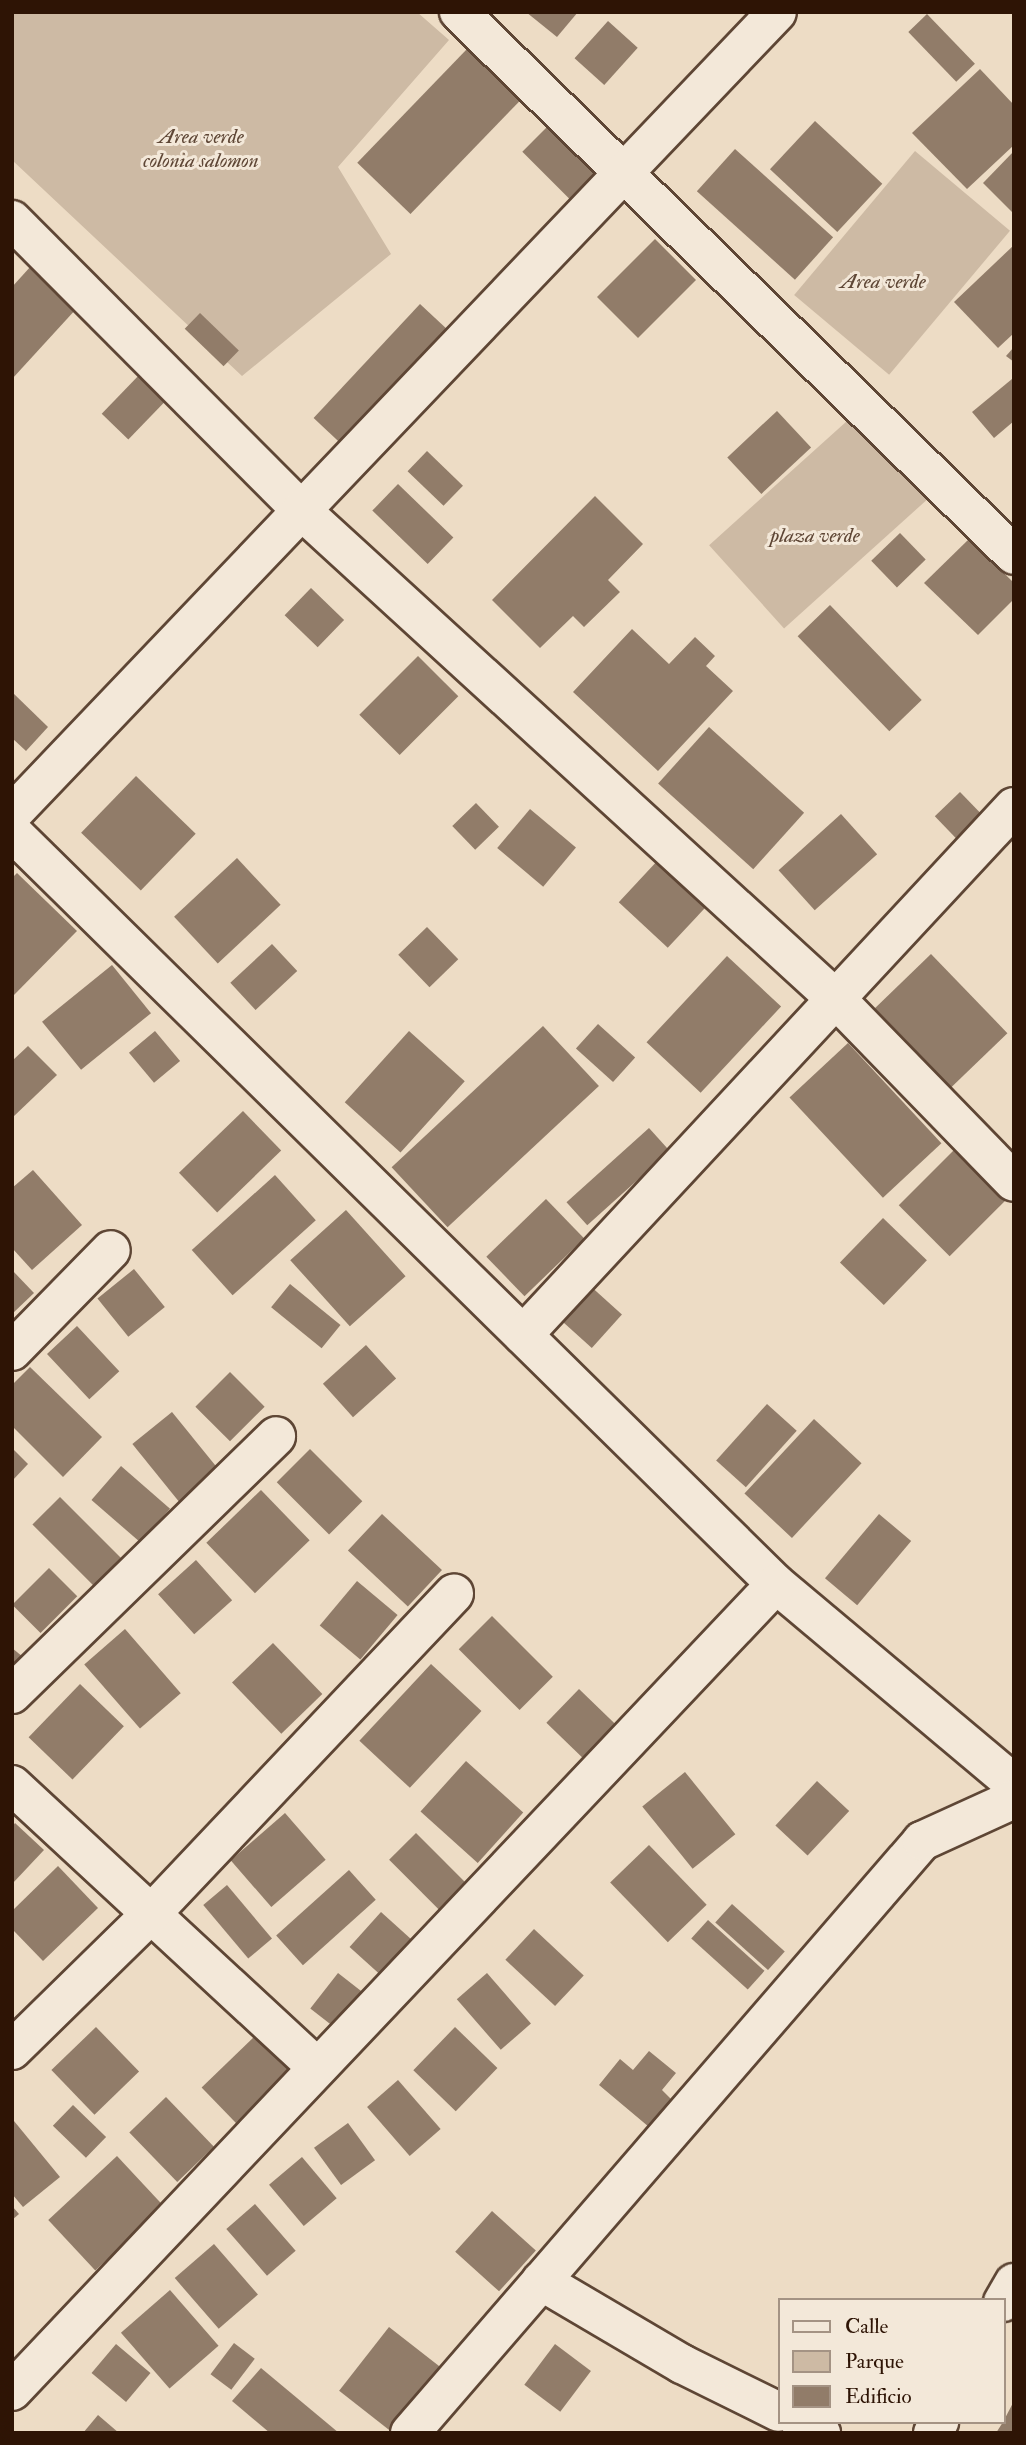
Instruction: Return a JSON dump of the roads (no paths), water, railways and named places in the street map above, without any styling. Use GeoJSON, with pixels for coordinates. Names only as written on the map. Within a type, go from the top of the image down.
{"type":"FeatureCollection","features":[{"type":"Feature","properties":{"kind":"street"},"geometry":{"type":"LineString","coordinates":[[459,12],[1014,555]]}},
{"type":"Feature","properties":{"kind":"street"},"geometry":{"type":"LineString","coordinates":[[12,814],[777,12]]}},
{"type":"Feature","properties":{"kind":"street"},"geometry":{"type":"LineString","coordinates":[[12,220],[302,510],[838,1001],[1014,1182]]}},
{"type":"Feature","properties":{"kind":"street"},"geometry":{"type":"LineString","coordinates":[[523,1335],[838,1001],[1014,807]]}},
{"type":"Feature","properties":{"kind":"street"},"geometry":{"type":"LineString","coordinates":[[12,832],[776,1584],[1014,1784]]}},
{"type":"Feature","properties":{"kind":"street"},"geometry":{"type":"LineString","coordinates":[[12,1351],[111,1250]]}},
{"type":"Feature","properties":{"kind":"street"},"geometry":{"type":"LineString","coordinates":[[12,1693],[276,1436]]}},
{"type":"Feature","properties":{"kind":"street"},"geometry":{"type":"LineString","coordinates":[[12,2391],[776,1584]]}},
{"type":"Feature","properties":{"kind":"street"},"geometry":{"type":"LineString","coordinates":[[12,2050],[151,1914],[454,1594]]}},
{"type":"Feature","properties":{"kind":"street"},"geometry":{"type":"LineString","coordinates":[[12,1785],[317,2067]]}},
{"type":"Feature","properties":{"kind":"street"},"geometry":{"type":"LineString","coordinates":[[410,2433],[922,1841],[1014,1799]]}},
{"type":"Feature","properties":{"kind":"street"},"geometry":{"type":"LineString","coordinates":[[541,2281],[682,2364],[778,2412]]}},
{"type":"Feature","properties":{"kind":"street"},"geometry":{"type":"LineString","coordinates":[[1005,2299],[1014,2283]]}},
{"type":"Feature","properties":{"kind":"street"},"geometry":{"type":"LineString","coordinates":[[804,2424],[821,2433]]}},
{"type":"Feature","properties":{"kind":"park label","name":"Area verde colonia salomon"},"geometry":{"type":"Point","coordinates":[201,149]}},
{"type":"Feature","properties":{"kind":"park label","name":"Area verde"},"geometry":{"type":"Point","coordinates":[883,282]}},
{"type":"Feature","properties":{"kind":"park label","name":"plaza verde"},"geometry":{"type":"Point","coordinates":[815,536]}}]}
